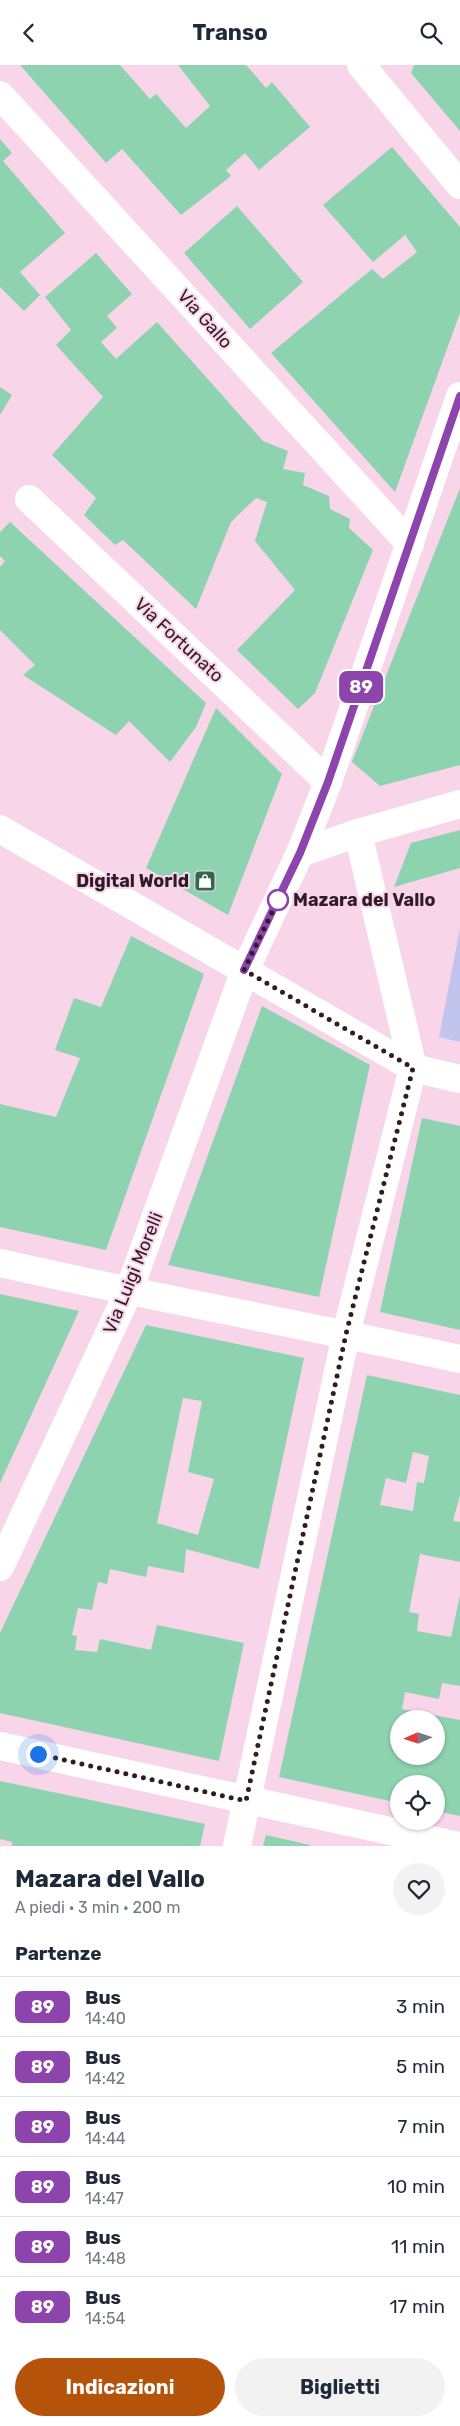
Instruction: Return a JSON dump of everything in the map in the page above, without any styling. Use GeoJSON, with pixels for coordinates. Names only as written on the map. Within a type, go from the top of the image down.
{"type":"FeatureCollection","features":[{"type":"Feature","properties":{"kind":"street"},"geometry":{"type":"LineString","coordinates":[[361,65],[460,185]]}},
{"type":"Feature","properties":{"kind":"street","name":"Via Gallo"},"geometry":{"type":"LineString","coordinates":[[0,95],[410,544]]}},
{"type":"Feature","properties":{"kind":"street","name":"Via Luigi Morelli"},"geometry":{"type":"LineString","coordinates":[[0,1567],[128,1293],[244,970],[300,853],[328,782],[460,396]]}},
{"type":"Feature","properties":{"kind":"street","name":"Via Fortunato"},"geometry":{"type":"LineString","coordinates":[[29,499],[328,782]]}},
{"type":"Feature","properties":{"kind":"street"},"geometry":{"type":"LineString","coordinates":[[300,853],[358,833],[460,804]]}},
{"type":"Feature","properties":{"kind":"street"},"geometry":{"type":"LineString","coordinates":[[0,829],[413,1068],[460,1079]]}},
{"type":"Feature","properties":{"kind":"street"},"geometry":{"type":"LineString","coordinates":[[237,1846],[346,1334],[413,1068],[358,833]]}},
{"type":"Feature","properties":{"kind":"street"},"geometry":{"type":"LineString","coordinates":[[0,1263],[128,1293],[346,1334],[460,1359]]}},
{"type":"Feature","properties":{"kind":"street"},"geometry":{"type":"LineString","coordinates":[[0,1746],[459,1846]]}},
{"type":"Feature","properties":{"kind":"shaded area"},"geometry":{"type":"Polygon","coordinates":[[[460,928],[460,1042],[439,1037],[460,928]]]}},
{"type":"Feature","properties":{"kind":"building"},"geometry":{"type":"Polygon","coordinates":[[[20,65],[120,65],[150,99],[156,94],[186,128],[210,106],[178,65],[246,65],[266,88],[272,82],[310,127],[259,170],[245,153],[226,170],[231,176],[181,215],[122,149],[106,163],[20,65]]]}},
{"type":"Feature","properties":{"kind":"building"},"geometry":{"type":"Polygon","coordinates":[[[414,65],[460,65],[460,131],[411,73],[414,65]]]}},
{"type":"Feature","properties":{"kind":"building"},"geometry":{"type":"Polygon","coordinates":[[[0,139],[12,153],[3,161],[65,233],[20,272],[40,295],[24,311],[0,287],[0,139]]]}},
{"type":"Feature","properties":{"kind":"building"},"geometry":{"type":"Polygon","coordinates":[[[392,147],[460,227],[460,313],[395,492],[271,353],[372,269],[383,279],[417,252],[405,235],[373,262],[323,205],[392,147]]]}},
{"type":"Feature","properties":{"kind":"building"},"geometry":{"type":"Polygon","coordinates":[[[237,206],[303,282],[250,329],[184,253],[237,206]]]}},
{"type":"Feature","properties":{"kind":"building"},"geometry":{"type":"Polygon","coordinates":[[[96,253],[132,294],[107,316],[117,328],[101,342],[116,359],[157,322],[263,441],[288,451],[283,469],[305,473],[303,485],[329,496],[330,509],[350,519],[349,528],[373,550],[315,693],[298,709],[237,650],[295,590],[255,541],[267,502],[256,498],[231,522],[196,609],[123,540],[115,545],[84,515],[96,498],[52,455],[103,397],[56,345],[71,330],[45,297],[96,253]]]}},
{"type":"Feature","properties":{"kind":"building"},"geometry":{"type":"Polygon","coordinates":[[[0,387],[12,395],[0,415],[0,387]]]}},
{"type":"Feature","properties":{"kind":"building"},"geometry":{"type":"Polygon","coordinates":[[[460,488],[460,765],[380,786],[352,762],[460,488]]]}},
{"type":"Feature","properties":{"kind":"building"},"geometry":{"type":"Polygon","coordinates":[[[10,522],[206,703],[196,727],[170,762],[129,721],[116,735],[23,675],[35,665],[0,630],[0,567],[5,561],[0,556],[0,532],[10,522]]]}},
{"type":"Feature","properties":{"kind":"building"},"geometry":{"type":"Polygon","coordinates":[[[216,708],[282,774],[228,915],[146,868],[216,708]]]}},
{"type":"Feature","properties":{"kind":"building"},"geometry":{"type":"Polygon","coordinates":[[[460,830],[460,868],[394,887],[411,843],[460,830]]]}},
{"type":"Feature","properties":{"kind":"building"},"geometry":{"type":"Polygon","coordinates":[[[131,936],[204,974],[106,1250],[0,1227],[0,1104],[56,1117],[80,1058],[55,1050],[74,998],[101,1007],[131,936]]]}},
{"type":"Feature","properties":{"kind":"building"},"geometry":{"type":"Polygon","coordinates":[[[262,1006],[370,1065],[319,1297],[168,1265],[262,1006]]]}},
{"type":"Feature","properties":{"kind":"building"},"geometry":{"type":"Polygon","coordinates":[[[422,1118],[460,1126],[460,1330],[380,1312],[422,1118]]]}},
{"type":"Feature","properties":{"kind":"building"},"geometry":{"type":"Polygon","coordinates":[[[0,1294],[79,1311],[0,1483],[0,1294]]]}},
{"type":"Feature","properties":{"kind":"building"},"geometry":{"type":"Polygon","coordinates":[[[146,1325],[304,1358],[259,1569],[186,1549],[184,1573],[148,1566],[146,1577],[110,1569],[107,1584],[98,1582],[92,1610],[78,1608],[72,1635],[77,1636],[75,1650],[97,1652],[100,1639],[151,1650],[157,1625],[244,1643],[219,1761],[0,1713],[0,1633],[146,1325]],[[183,1398],[157,1523],[198,1535],[214,1479],[188,1472],[202,1401],[183,1398]]]}},
{"type":"Feature","properties":{"kind":"building"},"geometry":{"type":"Polygon","coordinates":[[[367,1375],[460,1395],[460,1495],[453,1521],[460,1522],[460,1562],[420,1554],[409,1612],[419,1614],[417,1631],[451,1637],[460,1595],[460,1686],[442,1683],[439,1699],[405,1692],[402,1709],[407,1710],[390,1710],[390,1765],[445,1765],[445,1717],[460,1720],[460,1816],[445,1813],[445,1775],[390,1775],[390,1801],[279,1777],[367,1375]],[[413,1452],[406,1483],[386,1478],[380,1505],[413,1511],[417,1482],[424,1483],[429,1456],[413,1452]]]}},
{"type":"Feature","properties":{"kind":"building"},"geometry":{"type":"Polygon","coordinates":[[[0,1781],[205,1824],[200,1846],[12,1846],[12,1842],[0,1839],[0,1781]]]}},
{"type":"Feature","properties":{"kind":"building"},"geometry":{"type":"Polygon","coordinates":[[[266,1835],[310,1845],[310,1846],[263,1846],[266,1835]]]}},
{"type":"Feature","properties":{"kind":"bus line","name":"89"},"geometry":{"type":"LineString","coordinates":[[244,970],[300,853],[328,782],[460,396]]}},
{"type":"Feature","properties":{"kind":"place","name":"Digital World"},"geometry":{"type":"Point","coordinates":[205,881]}},
{"type":"Feature","properties":{"kind":"place","name":"Mazara del Vallo"},"geometry":{"type":"Point","coordinates":[278,900]}},
{"type":"Feature","properties":{"kind":"route"},"geometry":{"type":"LineString","coordinates":[[38,1754],[246,1801],[346,1334],[413,1068],[244,970],[278,900]]}}]}
